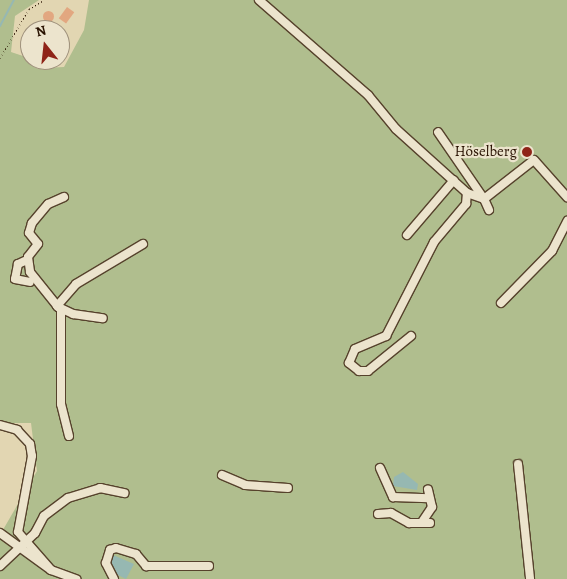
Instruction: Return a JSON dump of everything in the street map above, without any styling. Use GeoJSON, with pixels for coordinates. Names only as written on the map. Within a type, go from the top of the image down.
{"type":"FeatureCollection","features":[{"type":"Feature","properties":{"kind":"lane"},"geometry":{"type":"LineString","coordinates":[[260,0],[370,98],[396,129],[467,193],[484,199]]}},
{"type":"Feature","properties":{"kind":"lane"},"geometry":{"type":"LineString","coordinates":[[438,132],[484,199],[489,210]]}},
{"type":"Feature","properties":{"kind":"lane"},"geometry":{"type":"LineString","coordinates":[[484,199],[534,160],[567,197]]}},
{"type":"Feature","properties":{"kind":"lane"},"geometry":{"type":"LineString","coordinates":[[407,235],[454,180]]}},
{"type":"Feature","properties":{"kind":"lane"},"geometry":{"type":"LineString","coordinates":[[411,336],[368,371],[359,371],[349,363],[355,349],[386,336],[434,242],[467,202],[467,193]]}},
{"type":"Feature","properties":{"kind":"lane"},"geometry":{"type":"LineString","coordinates":[[30,282],[18,283],[15,279],[18,264],[27,260],[38,244],[29,233],[34,218],[48,204],[64,197]]}},
{"type":"Feature","properties":{"kind":"lane"},"geometry":{"type":"LineString","coordinates":[[501,303],[556,246],[567,220]]}},
{"type":"Feature","properties":{"kind":"lane"},"geometry":{"type":"LineString","coordinates":[[69,436],[61,404],[59,308],[76,284],[143,244]]}},
{"type":"Feature","properties":{"kind":"lane"},"geometry":{"type":"LineString","coordinates":[[27,260],[37,286],[59,308],[104,318]]}},
{"type":"Feature","properties":{"kind":"lane"},"geometry":{"type":"LineString","coordinates":[[0,425],[17,430],[30,444],[32,456],[18,532],[51,570]]}},
{"type":"Feature","properties":{"kind":"lane"},"geometry":{"type":"LineString","coordinates":[[518,464],[530,579]]}},
{"type":"Feature","properties":{"kind":"lane"},"geometry":{"type":"LineString","coordinates":[[380,468],[393,497],[429,498]]}},
{"type":"Feature","properties":{"kind":"lane"},"geometry":{"type":"LineString","coordinates":[[222,475],[246,485],[288,488]]}},
{"type":"Feature","properties":{"kind":"lane"},"geometry":{"type":"LineString","coordinates":[[0,566],[20,548],[44,516],[68,498],[100,488],[124,493]]}},
{"type":"Feature","properties":{"kind":"lane"},"geometry":{"type":"LineString","coordinates":[[378,514],[391,513],[409,522],[426,523],[432,507],[428,489]]}},
{"type":"Feature","properties":{"kind":"lane"},"geometry":{"type":"LineString","coordinates":[[0,533],[51,570],[76,579]]}},
{"type":"Feature","properties":{"kind":"lane"},"geometry":{"type":"LineString","coordinates":[[114,579],[106,564],[110,550],[116,548],[136,554],[146,566],[209,566]]}},
{"type":"Feature","properties":{"kind":"path"},"geometry":{"type":"LineString","coordinates":[[0,58],[29,9],[44,0]]}},
{"type":"Feature","properties":{"kind":"green space"},"geometry":{"type":"Polygon","coordinates":[[[0,0],[39,0],[15,16],[11,52],[20,55],[20,70],[70,70],[70,56],[84,30],[89,0],[567,0],[567,579],[0,579],[0,535],[37,471],[31,423],[0,423],[0,0]]]}},
{"type":"Feature","properties":{"kind":"water"},"geometry":{"type":"Polygon","coordinates":[[[403,472],[418,484],[417,490],[393,486],[394,477],[403,472]]]}},
{"type":"Feature","properties":{"kind":"water"},"geometry":{"type":"Polygon","coordinates":[[[113,555],[134,564],[126,579],[114,573],[110,564],[113,555]]]}},
{"type":"Feature","properties":{"kind":"building"},"geometry":{"type":"Polygon","coordinates":[[[67,7],[74,12],[69,20],[59,18],[67,7]]]}},
{"type":"Feature","properties":{"kind":"building"},"geometry":{"type":"Polygon","coordinates":[[[50,11],[53,14],[52,20],[44,20],[44,12],[50,11]]]}},
{"type":"Feature","properties":{"kind":"waterway"},"geometry":{"type":"LineString","coordinates":[[0,26],[14,0]]}},
{"type":"Feature","properties":{"kind":"place","name":"Höselberg"},"geometry":{"type":"Point","coordinates":[527,152]}}]}
